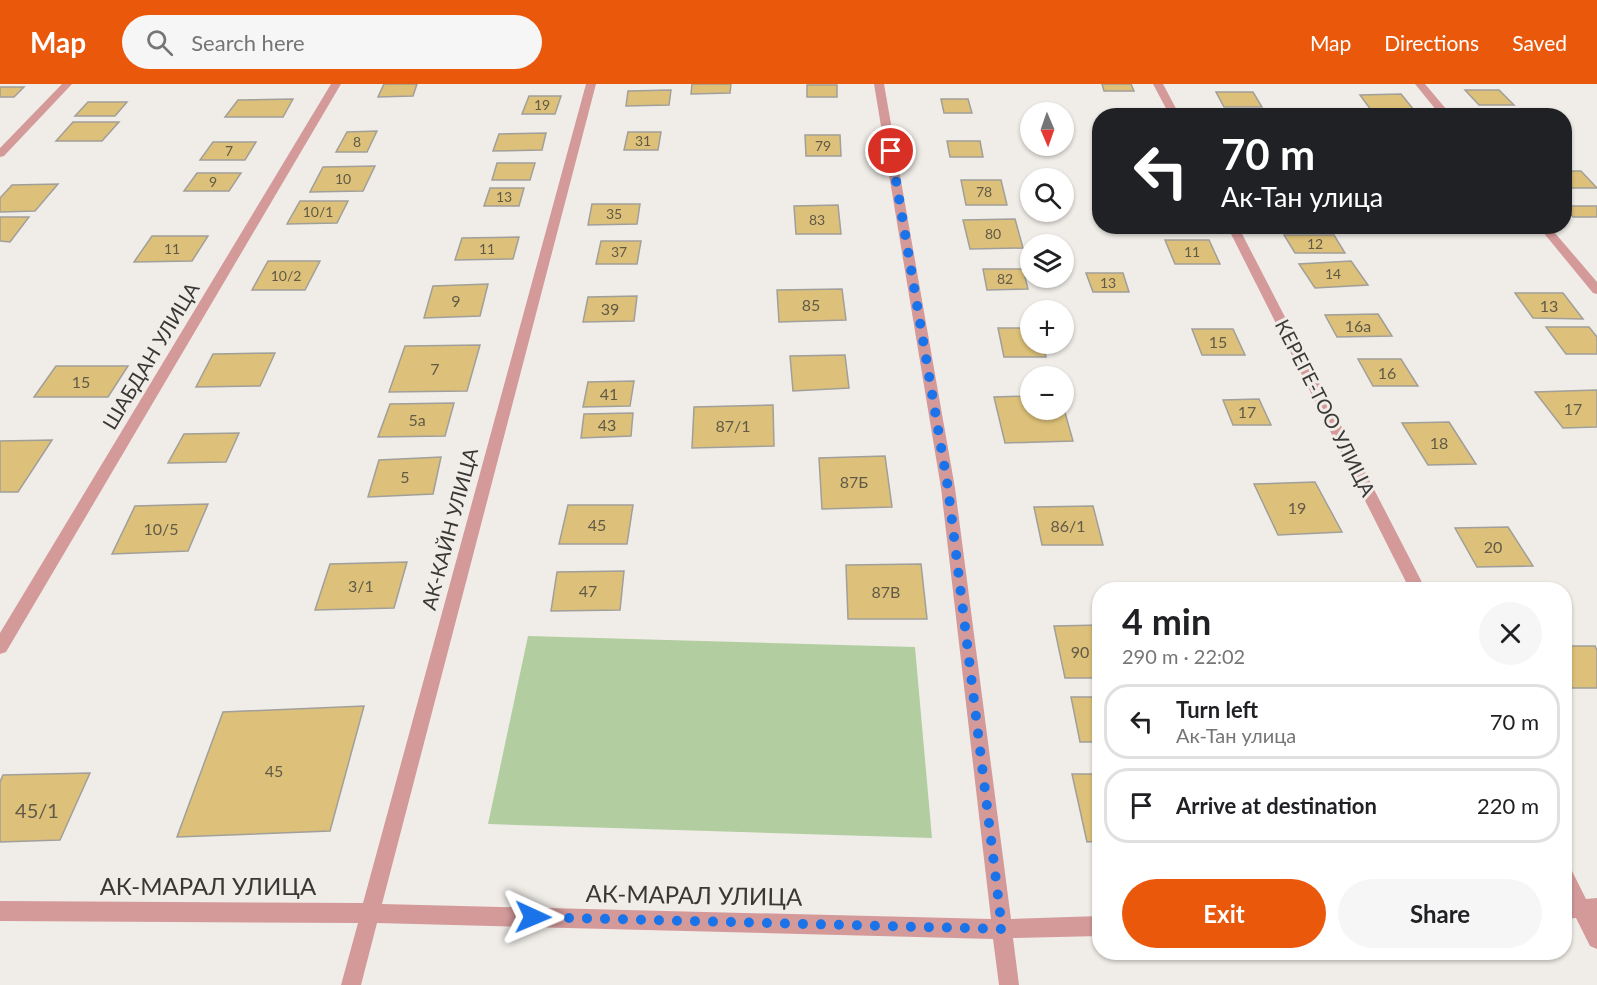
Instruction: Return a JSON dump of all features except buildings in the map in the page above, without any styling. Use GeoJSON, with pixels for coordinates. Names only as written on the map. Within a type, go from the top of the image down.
{"type":"FeatureCollection","features":[{"type":"Feature","properties":{"kind":"street"},"geometry":{"type":"LineString","coordinates":[[0,154],[67,84]]}},
{"type":"Feature","properties":{"kind":"street","name":"ШАБДАН УЛИЦА"},"geometry":{"type":"LineString","coordinates":[[0,647],[336,84]]}},
{"type":"Feature","properties":{"kind":"street","name":"АК-КАЙН УЛИЦА"},"geometry":{"type":"LineString","coordinates":[[351,985],[591,84]]}},
{"type":"Feature","properties":{"kind":"street"},"geometry":{"type":"LineString","coordinates":[[879,84],[948,488],[1009,985]]}},
{"type":"Feature","properties":{"kind":"street"},"geometry":{"type":"LineString","coordinates":[[1158,84],[1171,108]]}},
{"type":"Feature","properties":{"kind":"street"},"geometry":{"type":"LineString","coordinates":[[1420,84],[1440,108]]}},
{"type":"Feature","properties":{"kind":"street","name":"КЕРЕГЕ-ТОО УЛИЦА"},"geometry":{"type":"LineString","coordinates":[[1236,234],[1414,582]]}},
{"type":"Feature","properties":{"kind":"street"},"geometry":{"type":"LineString","coordinates":[[1550,234],[1597,290]]}},
{"type":"Feature","properties":{"kind":"street"},"geometry":{"type":"LineString","coordinates":[[1572,891],[1597,939]]}},
{"type":"Feature","properties":{"kind":"street","name":"АК-МАРАЛ УЛИЦА"},"geometry":{"type":"LineString","coordinates":[[0,911],[369,913],[1002,929],[1092,926]]}},
{"type":"Feature","properties":{"kind":"green space"},"geometry":{"type":"Polygon","coordinates":[[[528,636],[915,647],[932,838],[488,824],[528,636]]]}},
{"type":"Feature","properties":{"kind":"route"},"geometry":{"type":"LineString","coordinates":[[533,917],[1002,929],[948,488],[891,151]]}}]}
